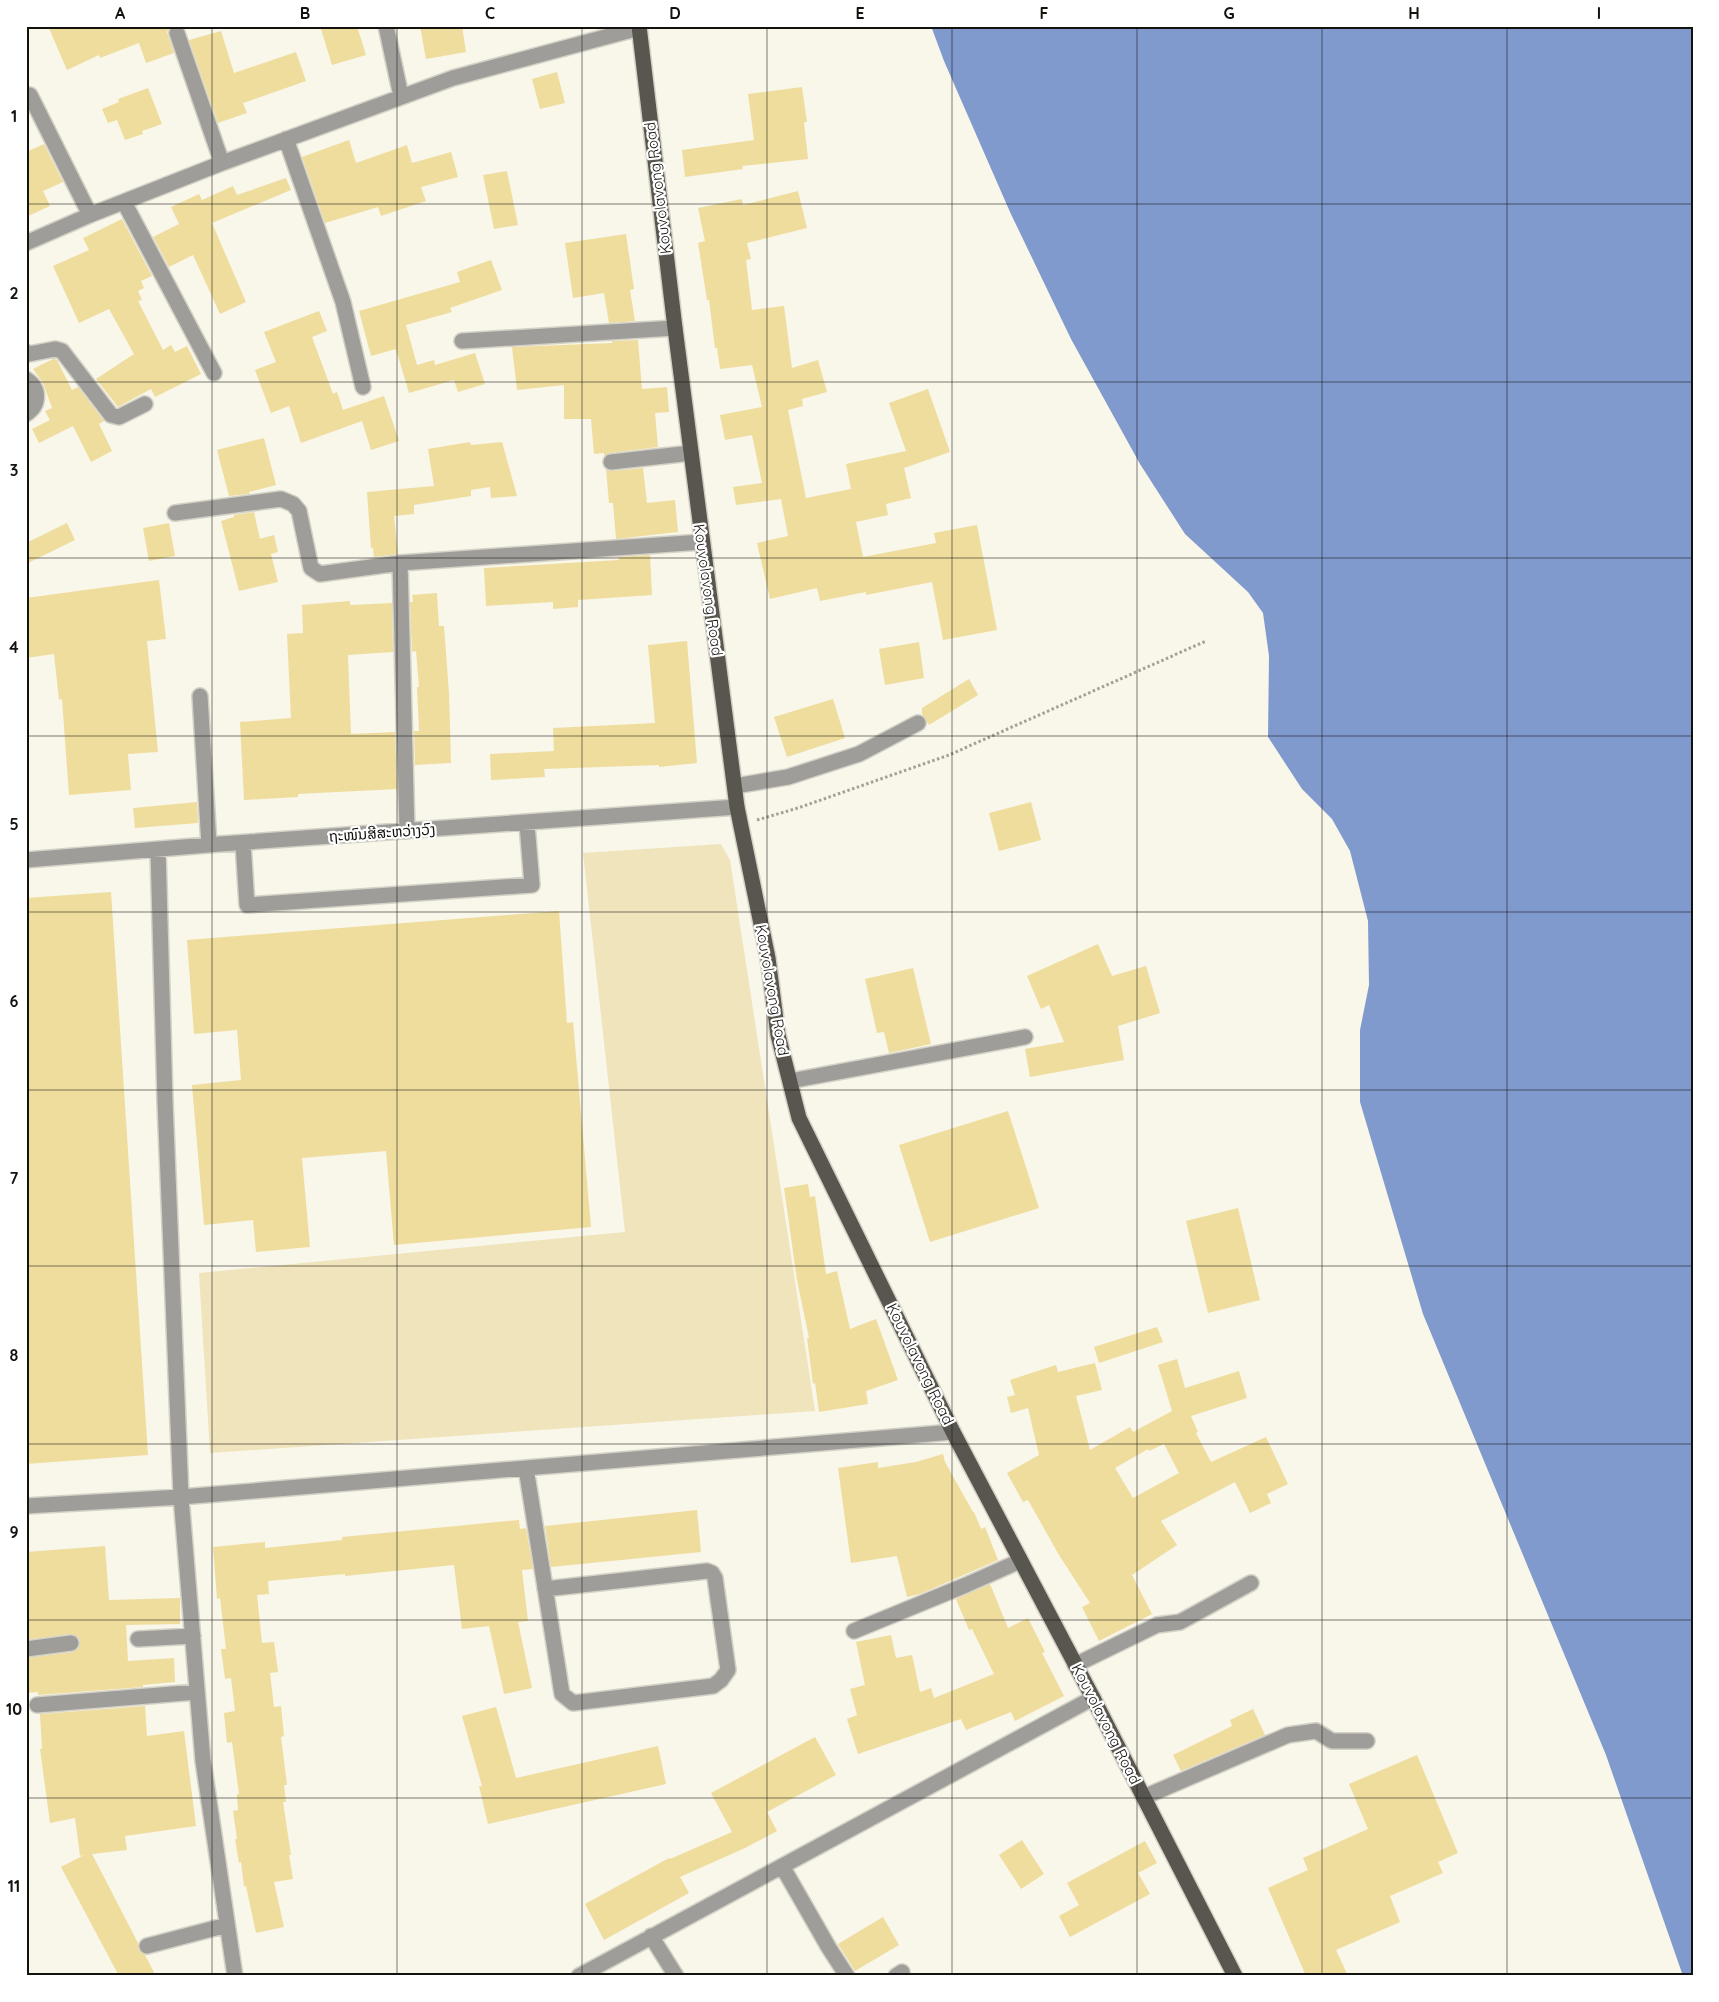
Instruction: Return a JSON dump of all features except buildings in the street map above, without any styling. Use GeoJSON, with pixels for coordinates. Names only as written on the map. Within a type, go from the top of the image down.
{"type":"FeatureCollection","features":[{"type":"Feature","properties":{"kind":"main road","name":"Kouvolavong Road"},"geometry":{"type":"LineString","coordinates":[[639,27],[702,542],[738,807],[768,958],[778,1035],[800,1118],[953,1432],[1093,1698],[1235,1976]]}},
{"type":"Feature","properties":{"kind":"street"},"geometry":{"type":"LineString","coordinates":[[386,26],[401,96]]}},
{"type":"Feature","properties":{"kind":"street"},"geometry":{"type":"LineString","coordinates":[[26,243],[90,215],[222,163],[401,96],[453,78],[639,27]]}},
{"type":"Feature","properties":{"kind":"street"},"geometry":{"type":"LineString","coordinates":[[177,34],[222,163]]}},
{"type":"Feature","properties":{"kind":"street"},"geometry":{"type":"LineString","coordinates":[[30,95],[90,215]]}},
{"type":"Feature","properties":{"kind":"street"},"geometry":{"type":"LineString","coordinates":[[286,139],[343,302],[363,387]]}},
{"type":"Feature","properties":{"kind":"street"},"geometry":{"type":"LineString","coordinates":[[124,202],[214,373]]}},
{"type":"Feature","properties":{"kind":"street"},"geometry":{"type":"LineString","coordinates":[[462,341],[675,328]]}},
{"type":"Feature","properties":{"kind":"street"},"geometry":{"type":"LineString","coordinates":[[26,352],[29,354],[55,349],[62,351],[111,415],[119,417],[145,404]]}},
{"type":"Feature","properties":{"kind":"street"},"geometry":{"type":"LineString","coordinates":[[26,379],[32,383],[37,395],[34,407],[26,414]]}},
{"type":"Feature","properties":{"kind":"street"},"geometry":{"type":"LineString","coordinates":[[610,462],[691,453]]}},
{"type":"Feature","properties":{"kind":"street"},"geometry":{"type":"LineString","coordinates":[[174,513],[280,499],[293,504],[299,510],[310,568],[320,574],[400,563],[702,542]]}},
{"type":"Feature","properties":{"kind":"street"},"geometry":{"type":"LineString","coordinates":[[400,563],[407,831]]}},
{"type":"Feature","properties":{"kind":"street"},"geometry":{"type":"LineString","coordinates":[[200,696],[209,845]]}},
{"type":"Feature","properties":{"kind":"street"},"geometry":{"type":"LineString","coordinates":[[735,786],[788,777],[859,754],[918,723]]}},
{"type":"Feature","properties":{"kind":"street","name":"ຖະໜົນສີສະຫວ່າງວົງ"},"geometry":{"type":"LineString","coordinates":[[26,860],[738,807]]}},
{"type":"Feature","properties":{"kind":"street"},"geometry":{"type":"LineString","coordinates":[[244,843],[247,905],[532,885],[528,824]]}},
{"type":"Feature","properties":{"kind":"street"},"geometry":{"type":"LineString","coordinates":[[158,850],[164,1101],[181,1497],[203,1761],[235,1976]]}},
{"type":"Feature","properties":{"kind":"street"},"geometry":{"type":"LineString","coordinates":[[790,1081],[1025,1037]]}},
{"type":"Feature","properties":{"kind":"street"},"geometry":{"type":"LineString","coordinates":[[26,1506],[181,1497],[953,1432]]}},
{"type":"Feature","properties":{"kind":"street"},"geometry":{"type":"LineString","coordinates":[[526,1468],[545,1589],[562,1694],[573,1703],[713,1686],[721,1680],[728,1670],[715,1578],[712,1573],[706,1571],[545,1589]]}},
{"type":"Feature","properties":{"kind":"street"},"geometry":{"type":"LineString","coordinates":[[854,1631],[1020,1561]]}},
{"type":"Feature","properties":{"kind":"street"},"geometry":{"type":"LineString","coordinates":[[1075,1664],[1156,1625],[1180,1622],[1251,1583]]}},
{"type":"Feature","properties":{"kind":"street"},"geometry":{"type":"LineString","coordinates":[[138,1639],[193,1636]]}},
{"type":"Feature","properties":{"kind":"street"},"geometry":{"type":"LineString","coordinates":[[26,1649],[71,1643]]}},
{"type":"Feature","properties":{"kind":"street"},"geometry":{"type":"LineString","coordinates":[[37,1705],[197,1692]]}},
{"type":"Feature","properties":{"kind":"street"},"geometry":{"type":"LineString","coordinates":[[579,1976],[1093,1698]]}},
{"type":"Feature","properties":{"kind":"street"},"geometry":{"type":"LineString","coordinates":[[1144,1797],[1288,1735],[1316,1731],[1332,1741],[1367,1741]]}},
{"type":"Feature","properties":{"kind":"street"},"geometry":{"type":"LineString","coordinates":[[782,1866],[828,1948],[847,1976]]}},
{"type":"Feature","properties":{"kind":"street"},"geometry":{"type":"LineString","coordinates":[[147,1946],[227,1925]]}},
{"type":"Feature","properties":{"kind":"street"},"geometry":{"type":"LineString","coordinates":[[651,1936],[676,1976]]}},
{"type":"Feature","properties":{"kind":"path"},"geometry":{"type":"LineString","coordinates":[[741,825],[798,808],[949,755],[1206,641]]}},
{"type":"Feature","properties":{"kind":"shaded area"},"geometry":{"type":"Polygon","coordinates":[[[721,844],[730,860],[815,1411],[210,1453],[199,1273],[625,1232],[583,853],[721,844]]]}},
{"type":"Feature","properties":{"kind":"water"},"geometry":{"type":"Polygon","coordinates":[[[931,26],[1693,26],[1693,1976],[1683,1976],[1606,1755],[1423,1314],[1360,1102],[1360,1030],[1369,985],[1368,921],[1350,851],[1332,819],[1302,789],[1268,737],[1269,656],[1263,613],[1248,592],[1185,534],[1140,464],[1071,339],[1010,212],[944,61],[931,26]]]}}]}
